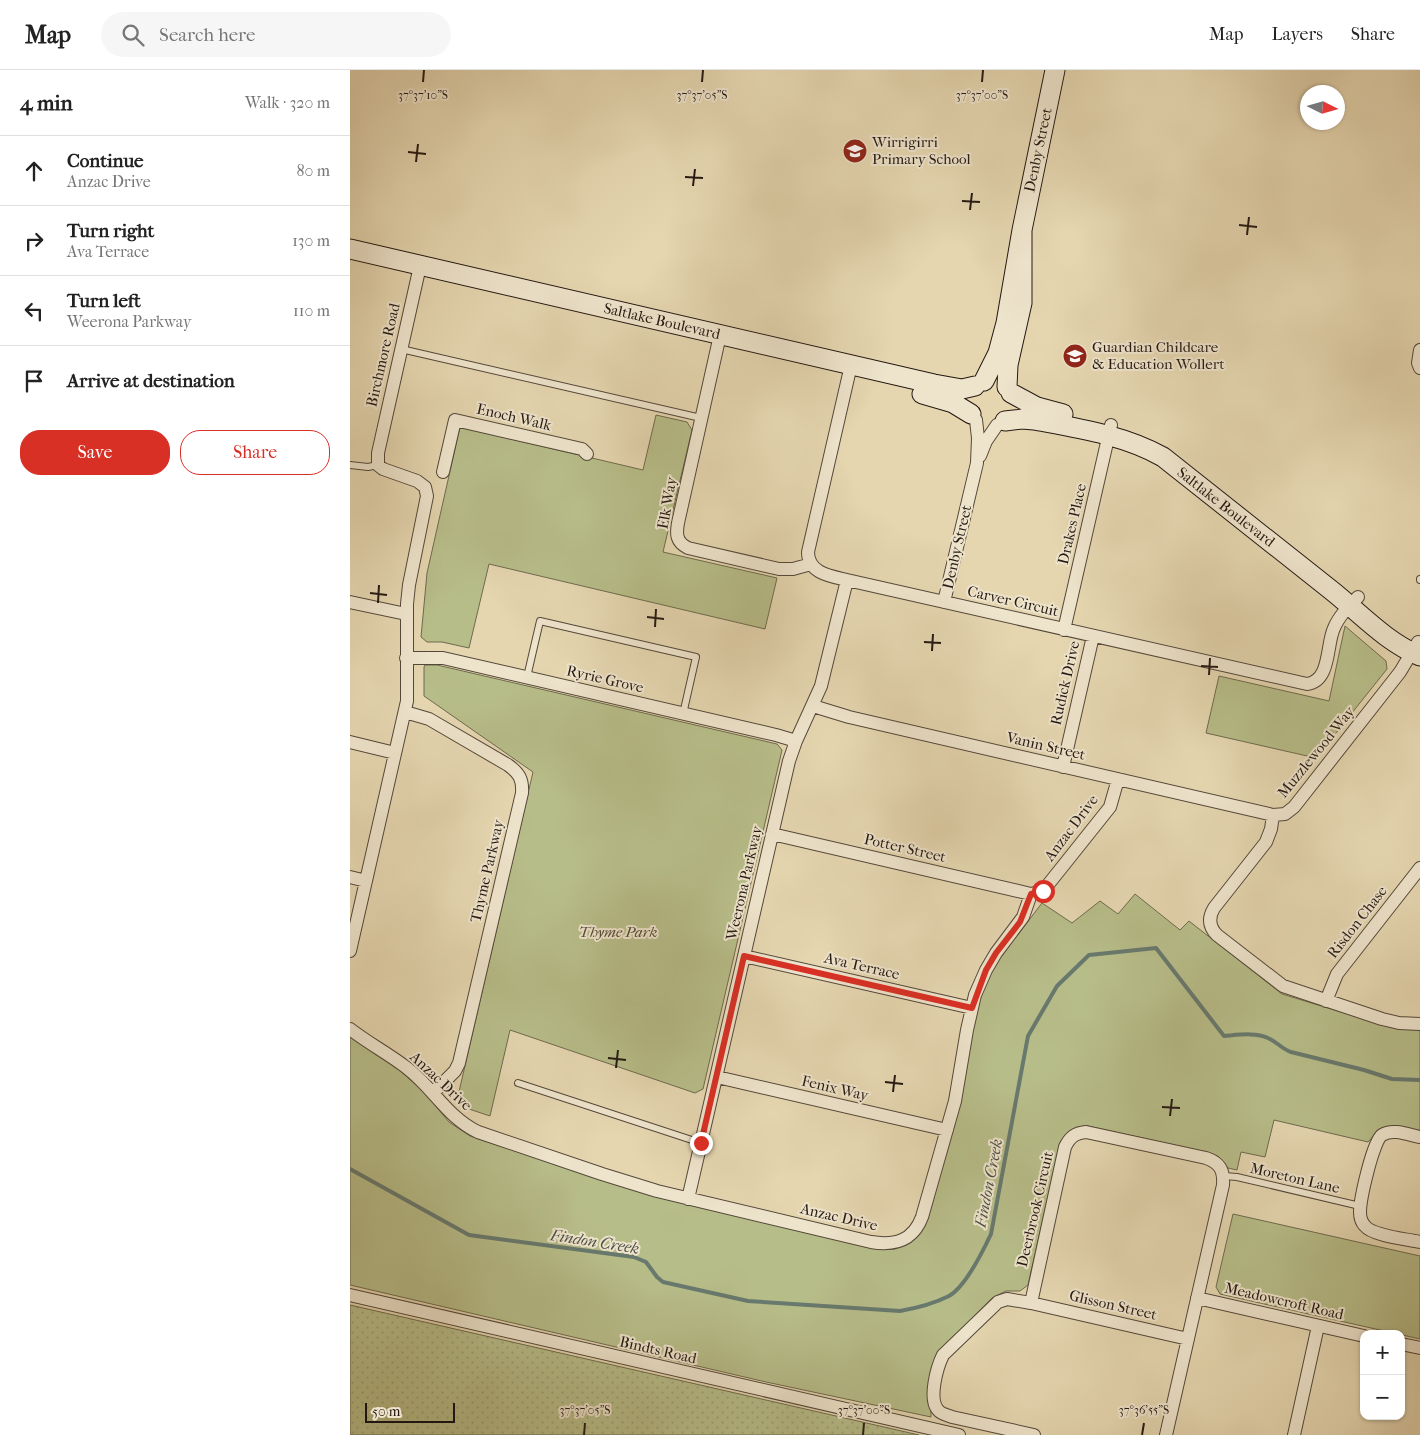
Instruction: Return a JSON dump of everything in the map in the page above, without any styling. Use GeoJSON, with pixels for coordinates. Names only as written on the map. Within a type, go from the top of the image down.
{"type":"FeatureCollection","features":[{"type":"Feature","properties":{"kind":"street","name":"Denby Street"},"geometry":{"type":"LineString","coordinates":[[1022,230],[1055,70]]}},
{"type":"Feature","properties":{"kind":"street"},"geometry":{"type":"LineString","coordinates":[[979,383],[997,380],[1009,390],[1014,400],[1013,408],[1010,415],[1001,423],[982,424],[973,417],[968,407],[968,399],[998,353],[1004,333],[1022,230]]}},
{"type":"Feature","properties":{"kind":"street"},"geometry":{"type":"LineString","coordinates":[[1009,390],[1008,365],[1022,303],[1022,230]]}},
{"type":"Feature","properties":{"kind":"street","name":"Saltlake Boulevard"},"geometry":{"type":"LineString","coordinates":[[350,249],[419,271]]}},
{"type":"Feature","properties":{"kind":"street","name":"Saltlake Boulevard"},"geometry":{"type":"LineString","coordinates":[[350,261],[419,271],[850,370],[962,389],[979,383]]}},
{"type":"Feature","properties":{"kind":"street","name":"Birchmore Road"},"geometry":{"type":"LineString","coordinates":[[378,465],[379,445],[419,271]]}},
{"type":"Feature","properties":{"kind":"street","name":"Elk Way"},"geometry":{"type":"LineString","coordinates":[[719,340],[678,523],[677,535],[680,543],[698,551],[779,570],[793,569],[811,564]]}},
{"type":"Feature","properties":{"kind":"street"},"geometry":{"type":"LineString","coordinates":[[1420,350],[1418,363],[1420,368]]}},
{"type":"Feature","properties":{"kind":"street"},"geometry":{"type":"LineString","coordinates":[[811,564],[808,552],[850,370]]}},
{"type":"Feature","properties":{"kind":"street","name":"Saltlake Boulevard"},"geometry":{"type":"LineString","coordinates":[[850,370],[953,403],[973,417]]}},
{"type":"Feature","properties":{"kind":"street","name":"Saltlake Boulevard"},"geometry":{"type":"LineString","coordinates":[[1009,390],[1022,400],[1110,431],[1163,457],[1354,601],[1384,635],[1418,649]]}},
{"type":"Feature","properties":{"kind":"street","name":"Denby Street"},"geometry":{"type":"LineString","coordinates":[[944,602],[976,463],[978,438],[973,417]]}},
{"type":"Feature","properties":{"kind":"street","name":"Saltlake Boulevard"},"geometry":{"type":"LineString","coordinates":[[1001,423],[1022,419],[1110,431]]}},
{"type":"Feature","properties":{"kind":"street","name":"Enoch Walk"},"geometry":{"type":"LineString","coordinates":[[443,472],[455,420],[582,450],[587,454]]}},
{"type":"Feature","properties":{"kind":"street","name":"Denby Street"},"geometry":{"type":"LineString","coordinates":[[976,463],[986,441],[1001,423]]}},
{"type":"Feature","properties":{"kind":"street","name":"Drakes Place"},"geometry":{"type":"LineString","coordinates":[[1064,630],[1110,431]]}},
{"type":"Feature","properties":{"kind":"street"},"geometry":{"type":"LineString","coordinates":[[350,949],[407,701],[406,614],[409,585],[427,503],[427,491],[422,483],[387,472],[378,465]]}},
{"type":"Feature","properties":{"kind":"street","name":"Carver Circuit"},"geometry":{"type":"LineString","coordinates":[[811,564],[820,572],[847,580],[1307,684],[1316,682],[1322,674],[1335,626],[1354,601]]}},
{"type":"Feature","properties":{"kind":"street","name":"Weerona Parkway"},"geometry":{"type":"LineString","coordinates":[[688,1199],[789,761],[796,741],[822,686],[847,580]]}},
{"type":"Feature","properties":{"kind":"street"},"geometry":{"type":"LineString","coordinates":[[350,602],[406,614]]}},
{"type":"Feature","properties":{"kind":"street","name":"Rudick Drive"},"geometry":{"type":"LineString","coordinates":[[1063,767],[1093,636]]}},
{"type":"Feature","properties":{"kind":"street","name":"Muzzlewood Way"},"geometry":{"type":"LineString","coordinates":[[1418,649],[1294,807],[1285,814],[1273,815],[1271,829],[1266,842],[1211,913],[1209,922],[1217,936],[1275,981],[1288,988],[1382,1019],[1420,1024]]}},
{"type":"Feature","properties":{"kind":"street","name":"Ryrie Grove"},"geometry":{"type":"LineString","coordinates":[[406,658],[443,658],[796,741]]}},
{"type":"Feature","properties":{"kind":"street","name":"Vanin Street"},"geometry":{"type":"LineString","coordinates":[[813,706],[843,716],[1273,815]]}},
{"type":"Feature","properties":{"kind":"street","name":"Thyme Parkway"},"geometry":{"type":"LineString","coordinates":[[405,712],[429,719],[508,765],[520,775],[522,782],[522,793],[461,1056],[454,1071],[433,1093]]}},
{"type":"Feature","properties":{"kind":"street"},"geometry":{"type":"LineString","coordinates":[[350,742],[395,753]]}},
{"type":"Feature","properties":{"kind":"street","name":"Anzac Drive"},"geometry":{"type":"LineString","coordinates":[[351,1030],[407,1068],[452,1115],[464,1125],[478,1132],[602,1174],[688,1199],[871,1242],[882,1244],[896,1242],[914,1232],[919,1225],[947,1130],[959,1080],[972,1008],[986,970],[996,953],[1020,922],[1031,894],[1043,891],[1106,812],[1112,802],[1118,779]]}},
{"type":"Feature","properties":{"kind":"street","name":"Potter Street"},"geometry":{"type":"LineString","coordinates":[[772,834],[1031,894]]}},
{"type":"Feature","properties":{"kind":"street","name":"Risdon Chase"},"geometry":{"type":"LineString","coordinates":[[1326,1001],[1330,987],[1337,974],[1420,868]]}},
{"type":"Feature","properties":{"kind":"street"},"geometry":{"type":"LineString","coordinates":[[350,877],[366,881]]}},
{"type":"Feature","properties":{"kind":"street","name":"Ava Terrace"},"geometry":{"type":"LineString","coordinates":[[744,956],[972,1008]]}},
{"type":"Feature","properties":{"kind":"street","name":"Fenix Way"},"geometry":{"type":"LineString","coordinates":[[716,1077],[947,1130]]}},
{"type":"Feature","properties":{"kind":"street"},"geometry":{"type":"LineString","coordinates":[[1420,1137],[1393,1132],[1382,1134],[1373,1151],[1360,1206],[1361,1220],[1368,1229],[1420,1242]]}},
{"type":"Feature","properties":{"kind":"street","name":"Deerbrook Circuit"},"geometry":{"type":"LineString","coordinates":[[1030,1303],[1066,1147],[1069,1140],[1076,1134],[1093,1133],[1206,1158],[1219,1165],[1224,1176]]}},
{"type":"Feature","properties":{"kind":"street"},"geometry":{"type":"LineString","coordinates":[[1166,1435],[1224,1176]]}},
{"type":"Feature","properties":{"kind":"street","name":"Bindts Road"},"geometry":{"type":"LineString","coordinates":[[350,1295],[959,1435]]}},
{"type":"Feature","properties":{"kind":"street"},"geometry":{"type":"LineString","coordinates":[[1030,1303],[1007,1298],[993,1306],[943,1355],[933,1395],[938,1410],[947,1415],[1034,1435]]}},
{"type":"Feature","properties":{"kind":"street","name":"Meadowcroft Road"},"geometry":{"type":"LineString","coordinates":[[1197,1298],[1360,1335]]}},
{"type":"Feature","properties":{"kind":"street","name":"Glisson Street"},"geometry":{"type":"LineString","coordinates":[[1030,1303],[1188,1339]]}},
{"type":"Feature","properties":{"kind":"street"},"geometry":{"type":"LineString","coordinates":[[1294,1435],[1318,1326]]}},
{"type":"Feature","properties":{"kind":"street"},"geometry":{"type":"LineString","coordinates":[[1405,1345],[1420,1348]]}},
{"type":"Feature","properties":{"kind":"lane"},"geometry":{"type":"LineString","coordinates":[[401,348],[701,418]]}},
{"type":"Feature","properties":{"kind":"lane"},"geometry":{"type":"LineString","coordinates":[[350,465],[368,467],[378,465]]}},
{"type":"Feature","properties":{"kind":"lane"},"geometry":{"type":"LineString","coordinates":[[527,677],[540,621],[696,657],[683,714]]}},
{"type":"Feature","properties":{"kind":"lane"},"geometry":{"type":"LineString","coordinates":[[518,1083],[701,1143]]}},
{"type":"Feature","properties":{"kind":"lane","name":"Moreton Lane"},"geometry":{"type":"LineString","coordinates":[[1224,1176],[1238,1177],[1360,1206]]}},
{"type":"Feature","properties":{"kind":"green space"},"geometry":{"type":"Polygon","coordinates":[[[656,415],[687,422],[692,430],[663,552],[777,578],[765,629],[489,564],[469,648],[442,642],[427,642],[421,637],[427,573],[460,427],[643,470],[656,415]]]}},
{"type":"Feature","properties":{"kind":"green space"},"geometry":{"type":"Polygon","coordinates":[[[1345,626],[1386,661],[1387,669],[1316,758],[1206,733],[1219,676],[1329,701],[1345,626]]]}},
{"type":"Feature","properties":{"kind":"green space","name":"Thyme Park"},"geometry":{"type":"Polygon","coordinates":[[[425,665],[437,665],[777,744],[782,750],[703,1089],[695,1093],[510,1030],[490,1116],[463,1107],[458,1096],[533,772],[424,696],[425,665]]]}},
{"type":"Feature","properties":{"kind":"green space"},"geometry":{"type":"Polygon","coordinates":[[[1135,894],[1180,930],[1189,921],[1282,994],[1390,1027],[1420,1027],[1420,1132],[1380,1129],[1368,1142],[1274,1120],[1265,1157],[1241,1152],[1237,1170],[1228,1168],[1218,1156],[1210,1153],[1088,1126],[1071,1130],[1060,1143],[1028,1285],[1020,1291],[1006,1291],[992,1298],[941,1350],[931,1417],[766,1382],[350,1285],[350,1036],[398,1069],[424,1092],[449,1122],[470,1136],[562,1166],[885,1249],[895,1249],[908,1244],[978,1000],[991,970],[1042,903],[1072,923],[1100,901],[1118,914],[1135,894]]]}},
{"type":"Feature","properties":{"kind":"green space"},"geometry":{"type":"Polygon","coordinates":[[[1233,1214],[1420,1256],[1420,1339],[1405,1336],[1405,1330],[1380,1330],[1220,1294],[1216,1287],[1233,1214]]]}},
{"type":"Feature","properties":{"kind":"green space"},"geometry":{"type":"Polygon","coordinates":[[[350,1305],[919,1435],[350,1435],[350,1305]]]}},
{"type":"Feature","properties":{"kind":"waterway","name":"Findon Creek"},"geometry":{"type":"LineString","coordinates":[[350,1169],[469,1235],[634,1257],[646,1262],[663,1282],[748,1301],[900,1311],[925,1305],[949,1296],[967,1277],[983,1250],[991,1234],[1028,1036],[1057,986],[1089,955],[1156,948],[1224,1036],[1246,1034],[1263,1036],[1291,1052],[1392,1079],[1420,1080]]}},
{"type":"Feature","properties":{"kind":"place","name":"Wirrigirri Primary School"},"geometry":{"type":"Point","coordinates":[855,151]}},
{"type":"Feature","properties":{"kind":"place","name":"Guardian Childcare & Education Wollert"},"geometry":{"type":"Point","coordinates":[1075,356]}},
{"type":"Feature","properties":{"kind":"route"},"geometry":{"type":"LineString","coordinates":[[701,1143],[744,956],[972,1008],[975,995],[986,970],[996,953],[1023,917],[1031,894],[1043,891]]}}]}
